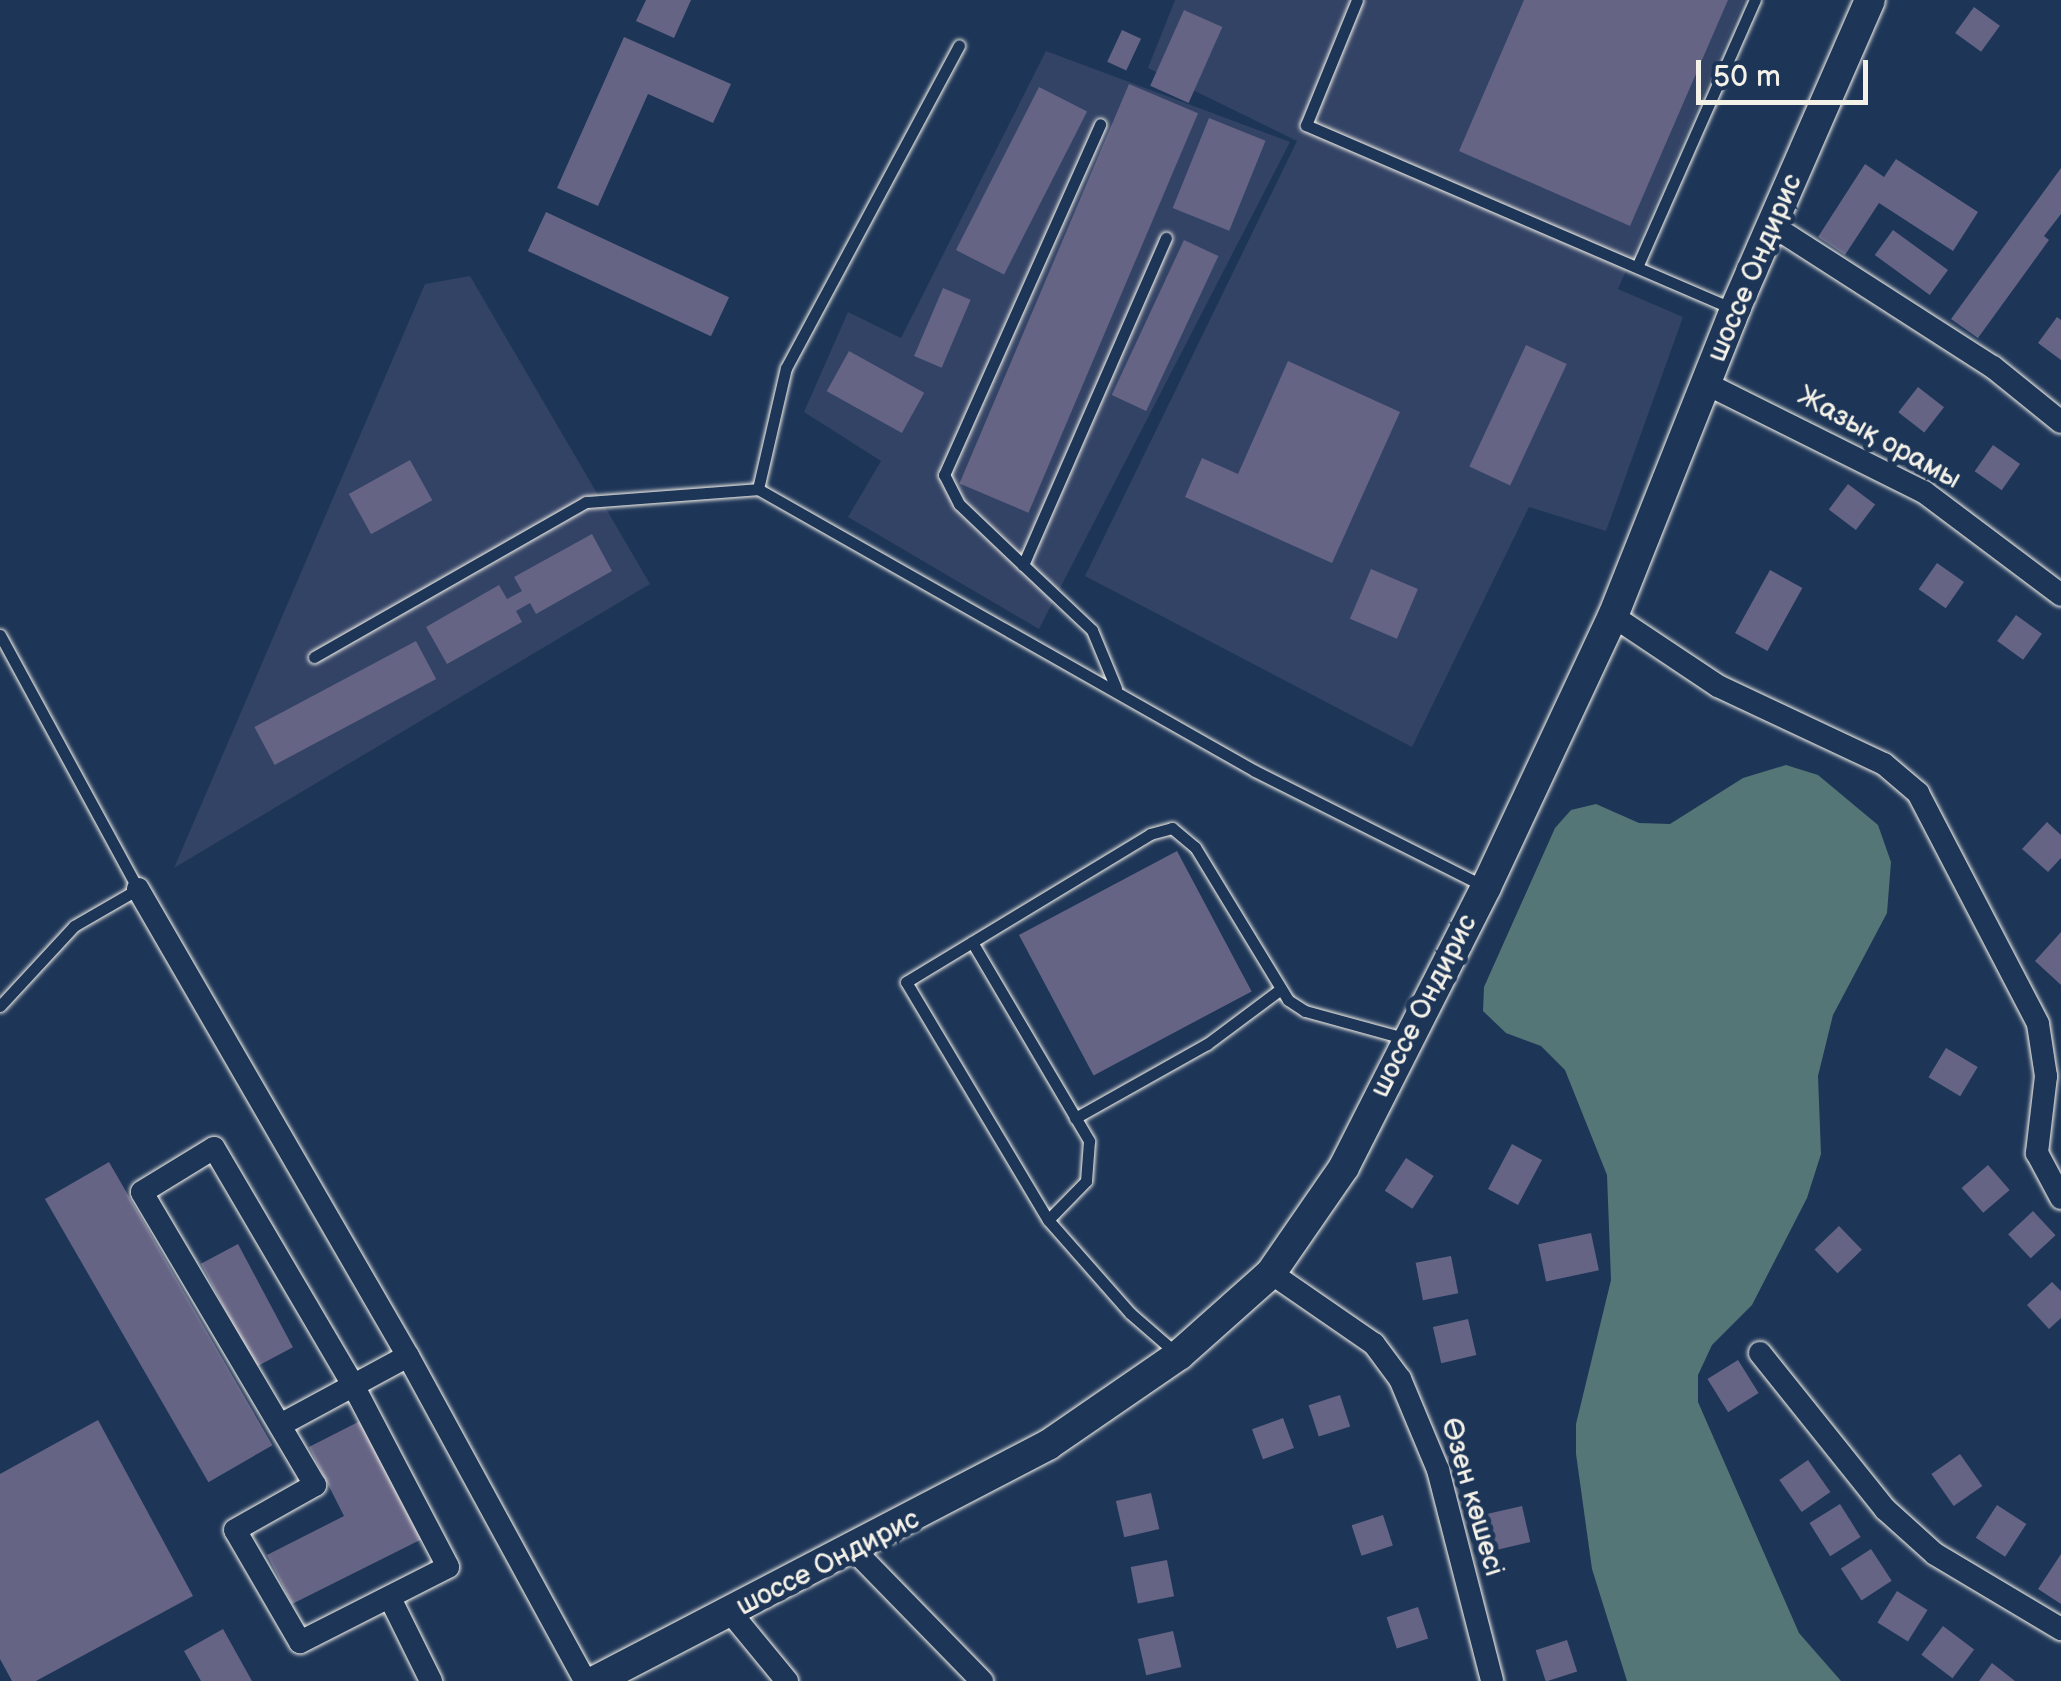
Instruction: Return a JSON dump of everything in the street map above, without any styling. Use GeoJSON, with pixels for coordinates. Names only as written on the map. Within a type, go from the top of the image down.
{"type":"FeatureCollection","features":[{"type":"Feature","properties":{"kind":"main road","name":"шоссе Ондирис"},"geometry":{"type":"LineString","coordinates":[[595,1681],[855,1551],[1048,1445],[1179,1356],[1271,1273],[1344,1168],[1404,1038],[1486,887],[1613,616],[1735,309],[1870,0]]}},
{"type":"Feature","properties":{"kind":"street"},"geometry":{"type":"LineString","coordinates":[[1772,226],[1993,367],[2061,422]]}},
{"type":"Feature","properties":{"kind":"street","name":"Жазық орамы"},"geometry":{"type":"LineString","coordinates":[[1706,384],[1924,492],[2061,595]]}},
{"type":"Feature","properties":{"kind":"street"},"geometry":{"type":"LineString","coordinates":[[1613,616],[1718,686],[1884,764],[1918,793],[2038,1024],[2046,1076],[2037,1153],[2061,1198]]}},
{"type":"Feature","properties":{"kind":"street"},"geometry":{"type":"LineString","coordinates":[[138,889],[408,1356],[586,1681]]}},
{"type":"Feature","properties":{"kind":"street"},"geometry":{"type":"LineString","coordinates":[[214,1148],[353,1385],[448,1568],[300,1642],[235,1530],[315,1485],[142,1192],[214,1148]]}},
{"type":"Feature","properties":{"kind":"street","name":"Өзен көшесі"},"geometry":{"type":"LineString","coordinates":[[1271,1273],[1374,1344],[1400,1379],[1438,1470],[1492,1681]]}},
{"type":"Feature","properties":{"kind":"street"},"geometry":{"type":"LineString","coordinates":[[1760,1353],[1885,1509],[1935,1554],[2061,1629]]}},
{"type":"Feature","properties":{"kind":"street"},"geometry":{"type":"LineString","coordinates":[[282,1424],[408,1356]]}},
{"type":"Feature","properties":{"kind":"street"},"geometry":{"type":"LineString","coordinates":[[855,1551],[982,1681]]}},
{"type":"Feature","properties":{"kind":"street"},"geometry":{"type":"LineString","coordinates":[[390,1598],[431,1681]]}},
{"type":"Feature","properties":{"kind":"street"},"geometry":{"type":"LineString","coordinates":[[731,1613],[787,1681]]}},
{"type":"Feature","properties":{"kind":"lane"},"geometry":{"type":"LineString","coordinates":[[1357,0],[1306,125],[1735,309]]}},
{"type":"Feature","properties":{"kind":"lane"},"geometry":{"type":"LineString","coordinates":[[1637,267],[1754,0]]}},
{"type":"Feature","properties":{"kind":"lane"},"geometry":{"type":"LineString","coordinates":[[758,489],[786,368],[959,46]]}},
{"type":"Feature","properties":{"kind":"lane"},"geometry":{"type":"LineString","coordinates":[[1100,124],[944,476],[959,504],[1092,630],[1116,688]]}},
{"type":"Feature","properties":{"kind":"lane"},"geometry":{"type":"LineString","coordinates":[[1024,565],[1166,238]]}},
{"type":"Feature","properties":{"kind":"lane"},"geometry":{"type":"LineString","coordinates":[[314,657],[586,502],[758,489],[1255,770],[1486,887]]}},
{"type":"Feature","properties":{"kind":"lane"},"geometry":{"type":"LineString","coordinates":[[0,636],[138,889],[74,926],[0,1006]]}},
{"type":"Feature","properties":{"kind":"lane"},"geometry":{"type":"LineString","coordinates":[[1179,1356],[1130,1314],[1048,1220],[906,982],[1150,834],[1172,828],[1195,846],[1278,991],[1305,1011],[1404,1038]]}},
{"type":"Feature","properties":{"kind":"lane"},"geometry":{"type":"LineString","coordinates":[[972,942],[1089,1140],[1090,1172],[1048,1220]]}},
{"type":"Feature","properties":{"kind":"lane"},"geometry":{"type":"LineString","coordinates":[[1075,1118],[1207,1044],[1278,991]]}},
{"type":"Feature","properties":{"kind":"shaded area"},"geometry":{"type":"Polygon","coordinates":[[[1175,0],[1744,0],[1618,289],[1683,317],[1606,531],[1529,507],[1412,747],[1085,576],[1297,141],[1148,68],[1175,0]]]}},
{"type":"Feature","properties":{"kind":"shaded area"},"geometry":{"type":"Polygon","coordinates":[[[1046,51],[1290,142],[1039,629],[848,517],[881,461],[804,412],[848,312],[901,338],[1046,51]]]}},
{"type":"Feature","properties":{"kind":"shaded area"},"geometry":{"type":"Polygon","coordinates":[[[470,276],[650,584],[174,868],[425,284],[470,276]]]}},
{"type":"Feature","properties":{"kind":"green space"},"geometry":{"type":"Polygon","coordinates":[[[1786,765],[1818,775],[1878,825],[1891,862],[1887,913],[1833,1015],[1818,1076],[1821,1154],[1807,1198],[1752,1305],[1712,1345],[1698,1375],[1698,1402],[1799,1633],[1841,1681],[1627,1681],[1592,1569],[1576,1454],[1576,1424],[1611,1280],[1607,1175],[1565,1070],[1541,1046],[1506,1033],[1483,1011],[1484,987],[1555,828],[1571,810],[1596,804],[1639,823],[1670,824],[1743,778],[1786,765]]]}},
{"type":"Feature","properties":{"kind":"building"},"geometry":{"type":"Polygon","coordinates":[[[646,0],[691,0],[674,38],[636,21],[646,0]]]}},
{"type":"Feature","properties":{"kind":"building"},"geometry":{"type":"Polygon","coordinates":[[[1524,0],[1728,0],[1630,226],[1459,151],[1524,0]]]}},
{"type":"Feature","properties":{"kind":"building"},"geometry":{"type":"Polygon","coordinates":[[[1974,7],[2000,26],[1981,52],[1955,33],[1974,7]]]}},
{"type":"Feature","properties":{"kind":"building"},"geometry":{"type":"Polygon","coordinates":[[[1184,10],[1222,27],[1189,103],[1150,86],[1184,10]]]}},
{"type":"Feature","properties":{"kind":"building"},"geometry":{"type":"Polygon","coordinates":[[[1122,30],[1141,39],[1126,71],[1107,62],[1122,30]]]}},
{"type":"Feature","properties":{"kind":"building"},"geometry":{"type":"Polygon","coordinates":[[[624,37],[731,84],[713,123],[648,94],[598,206],[557,188],[624,37]]]}},
{"type":"Feature","properties":{"kind":"building"},"geometry":{"type":"Polygon","coordinates":[[[1129,84],[1198,113],[1028,513],[959,483],[1129,84]]]}},
{"type":"Feature","properties":{"kind":"building"},"geometry":{"type":"Polygon","coordinates":[[[1039,87],[1087,112],[1004,275],[956,250],[1039,87]]]}},
{"type":"Feature","properties":{"kind":"building"},"geometry":{"type":"Polygon","coordinates":[[[1209,118],[1266,141],[1229,231],[1173,208],[1209,118]]]}},
{"type":"Feature","properties":{"kind":"building"},"geometry":{"type":"Polygon","coordinates":[[[1896,159],[1978,212],[1953,251],[1879,203],[1845,255],[1818,237],[1865,164],[1884,177],[1896,159]]]}},
{"type":"Feature","properties":{"kind":"building"},"geometry":{"type":"Polygon","coordinates":[[[2061,168],[2061,214],[2044,236],[2049,240],[1978,338],[1951,319],[2061,168]]]}},
{"type":"Feature","properties":{"kind":"building"},"geometry":{"type":"Polygon","coordinates":[[[546,212],[729,297],[711,336],[528,251],[546,212]]]}},
{"type":"Feature","properties":{"kind":"building"},"geometry":{"type":"Polygon","coordinates":[[[1893,230],[1948,270],[1930,295],[1875,255],[1893,230]]]}},
{"type":"Feature","properties":{"kind":"building"},"geometry":{"type":"Polygon","coordinates":[[[1184,240],[1218,256],[1146,411],[1112,395],[1184,240]]]}},
{"type":"Feature","properties":{"kind":"building"},"geometry":{"type":"Polygon","coordinates":[[[943,288],[971,300],[942,368],[914,356],[943,288]]]}},
{"type":"Feature","properties":{"kind":"building"},"geometry":{"type":"Polygon","coordinates":[[[2057,317],[2061,320],[2061,360],[2038,343],[2057,317]]]}},
{"type":"Feature","properties":{"kind":"building"},"geometry":{"type":"Polygon","coordinates":[[[1526,345],[1567,364],[1510,485],[1469,466],[1526,345]]]}},
{"type":"Feature","properties":{"kind":"building"},"geometry":{"type":"Polygon","coordinates":[[[849,351],[924,393],[902,433],[827,391],[849,351]]]}},
{"type":"Feature","properties":{"kind":"building"},"geometry":{"type":"Polygon","coordinates":[[[1288,361],[1400,412],[1332,563],[1185,497],[1202,458],[1238,474],[1288,361]]]}},
{"type":"Feature","properties":{"kind":"building"},"geometry":{"type":"Polygon","coordinates":[[[1918,387],[1944,407],[1924,433],[1898,412],[1918,387]]]}},
{"type":"Feature","properties":{"kind":"building"},"geometry":{"type":"Polygon","coordinates":[[[1993,445],[2020,464],[2002,490],[1975,471],[1993,445]]]}},
{"type":"Feature","properties":{"kind":"building"},"geometry":{"type":"Polygon","coordinates":[[[410,460],[432,500],[371,534],[349,494],[410,460]]]}},
{"type":"Feature","properties":{"kind":"building"},"geometry":{"type":"Polygon","coordinates":[[[1848,484],[1875,504],[1856,530],[1829,510],[1848,484]]]}},
{"type":"Feature","properties":{"kind":"building"},"geometry":{"type":"Polygon","coordinates":[[[592,534],[612,571],[536,614],[530,603],[516,611],[522,622],[447,664],[426,627],[499,585],[507,599],[522,591],[514,577],[592,534]]]}},
{"type":"Feature","properties":{"kind":"building"},"geometry":{"type":"Polygon","coordinates":[[[1937,563],[1964,582],[1946,608],[1919,589],[1937,563]]]}},
{"type":"Feature","properties":{"kind":"building"},"geometry":{"type":"Polygon","coordinates":[[[1371,569],[1418,589],[1397,639],[1350,619],[1371,569]]]}},
{"type":"Feature","properties":{"kind":"building"},"geometry":{"type":"Polygon","coordinates":[[[1770,570],[1802,588],[1767,651],[1735,633],[1770,570]]]}},
{"type":"Feature","properties":{"kind":"building"},"geometry":{"type":"Polygon","coordinates":[[[2016,615],[2042,634],[2023,660],[1997,641],[2016,615]]]}},
{"type":"Feature","properties":{"kind":"building"},"geometry":{"type":"Polygon","coordinates":[[[416,641],[436,679],[275,765],[254,727],[416,641]]]}},
{"type":"Feature","properties":{"kind":"building"},"geometry":{"type":"Polygon","coordinates":[[[2047,822],[2061,835],[2061,858],[2048,872],[2022,849],[2047,822]]]}},
{"type":"Feature","properties":{"kind":"building"},"geometry":{"type":"Polygon","coordinates":[[[1177,851],[1252,991],[1094,1075],[1019,935],[1177,851]]]}},
{"type":"Feature","properties":{"kind":"building"},"geometry":{"type":"Polygon","coordinates":[[[2061,932],[2061,985],[2035,961],[2061,932]]]}},
{"type":"Feature","properties":{"kind":"building"},"geometry":{"type":"Polygon","coordinates":[[[1946,1048],[1978,1067],[1960,1096],[1928,1077],[1946,1048]]]}},
{"type":"Feature","properties":{"kind":"building"},"geometry":{"type":"Polygon","coordinates":[[[1512,1144],[1542,1160],[1518,1205],[1488,1189],[1512,1144]]]}},
{"type":"Feature","properties":{"kind":"building"},"geometry":{"type":"Polygon","coordinates":[[[1406,1158],[1434,1176],[1412,1209],[1385,1191],[1406,1158]]]}},
{"type":"Feature","properties":{"kind":"building"},"geometry":{"type":"Polygon","coordinates":[[[109,1162],[272,1445],[208,1482],[45,1199],[109,1162]]]}},
{"type":"Feature","properties":{"kind":"building"},"geometry":{"type":"Polygon","coordinates":[[[1988,1165],[2010,1190],[1983,1213],[1962,1188],[1988,1165]]]}},
{"type":"Feature","properties":{"kind":"building"},"geometry":{"type":"Polygon","coordinates":[[[2033,1211],[2056,1235],[2031,1258],[2008,1234],[2033,1211]]]}},
{"type":"Feature","properties":{"kind":"building"},"geometry":{"type":"Polygon","coordinates":[[[1839,1226],[1862,1250],[1837,1273],[1815,1250],[1839,1226]]]}},
{"type":"Feature","properties":{"kind":"building"},"geometry":{"type":"Polygon","coordinates":[[[1591,1233],[1599,1270],[1546,1281],[1538,1244],[1591,1233]]]}},
{"type":"Feature","properties":{"kind":"building"},"geometry":{"type":"Polygon","coordinates":[[[238,1244],[293,1347],[256,1367],[201,1264],[238,1244]]]}},
{"type":"Feature","properties":{"kind":"building"},"geometry":{"type":"Polygon","coordinates":[[[1451,1256],[1458,1293],[1423,1300],[1416,1263],[1451,1256]]]}},
{"type":"Feature","properties":{"kind":"building"},"geometry":{"type":"Polygon","coordinates":[[[2052,1282],[2061,1291],[2061,1318],[2049,1329],[2027,1305],[2052,1282]]]}},
{"type":"Feature","properties":{"kind":"building"},"geometry":{"type":"Polygon","coordinates":[[[1468,1319],[1476,1355],[1441,1363],[1433,1327],[1468,1319]]]}},
{"type":"Feature","properties":{"kind":"building"},"geometry":{"type":"Polygon","coordinates":[[[1738,1360],[1759,1393],[1728,1412],[1707,1379],[1738,1360]]]}},
{"type":"Feature","properties":{"kind":"building"},"geometry":{"type":"Polygon","coordinates":[[[1340,1395],[1350,1426],[1319,1437],[1309,1405],[1340,1395]]]}},
{"type":"Feature","properties":{"kind":"building"},"geometry":{"type":"Polygon","coordinates":[[[1283,1418],[1294,1448],[1263,1459],[1252,1429],[1283,1418]]]}},
{"type":"Feature","properties":{"kind":"building"},"geometry":{"type":"Polygon","coordinates":[[[98,1420],[193,1596],[36,1681],[12,1681],[0,1659],[0,1474],[98,1420]]]}},
{"type":"Feature","properties":{"kind":"building"},"geometry":{"type":"Polygon","coordinates":[[[362,1420],[422,1539],[292,1604],[267,1555],[344,1516],[309,1447],[362,1420]]]}},
{"type":"Feature","properties":{"kind":"building"},"geometry":{"type":"Polygon","coordinates":[[[1960,1454],[1982,1486],[1954,1506],[1931,1474],[1960,1454]]]}},
{"type":"Feature","properties":{"kind":"building"},"geometry":{"type":"Polygon","coordinates":[[[1808,1460],[1830,1492],[1802,1512],[1779,1480],[1808,1460]]]}},
{"type":"Feature","properties":{"kind":"building"},"geometry":{"type":"Polygon","coordinates":[[[1151,1493],[1159,1529],[1124,1537],[1116,1501],[1151,1493]]]}},
{"type":"Feature","properties":{"kind":"building"},"geometry":{"type":"Polygon","coordinates":[[[1840,1504],[1861,1537],[1830,1556],[1809,1523],[1840,1504]]]}},
{"type":"Feature","properties":{"kind":"building"},"geometry":{"type":"Polygon","coordinates":[[[1997,1505],[2026,1524],[2005,1557],[1976,1538],[1997,1505]]]}},
{"type":"Feature","properties":{"kind":"building"},"geometry":{"type":"Polygon","coordinates":[[[1522,1506],[1530,1542],[1495,1550],[1487,1514],[1522,1506]]]}},
{"type":"Feature","properties":{"kind":"building"},"geometry":{"type":"Polygon","coordinates":[[[1383,1515],[1393,1545],[1362,1556],[1352,1525],[1383,1515]]]}},
{"type":"Feature","properties":{"kind":"building"},"geometry":{"type":"Polygon","coordinates":[[[1871,1549],[1892,1581],[1862,1600],[1841,1569],[1871,1549]]]}},
{"type":"Feature","properties":{"kind":"building"},"geometry":{"type":"Polygon","coordinates":[[[2061,1554],[2061,1604],[2038,1589],[2061,1554]]]}},
{"type":"Feature","properties":{"kind":"building"},"geometry":{"type":"Polygon","coordinates":[[[1167,1560],[1174,1596],[1138,1603],[1131,1567],[1167,1560]]]}},
{"type":"Feature","properties":{"kind":"building"},"geometry":{"type":"Polygon","coordinates":[[[1897,1591],[1928,1610],[1908,1641],[1877,1622],[1897,1591]]]}},
{"type":"Feature","properties":{"kind":"building"},"geometry":{"type":"Polygon","coordinates":[[[1418,1607],[1428,1638],[1397,1649],[1387,1617],[1418,1607]]]}},
{"type":"Feature","properties":{"kind":"building"},"geometry":{"type":"Polygon","coordinates":[[[1943,1626],[1974,1649],[1952,1678],[1921,1655],[1943,1626]]]}},
{"type":"Feature","properties":{"kind":"building"},"geometry":{"type":"Polygon","coordinates":[[[223,1629],[252,1681],[201,1681],[184,1651],[223,1629]]]}},
{"type":"Feature","properties":{"kind":"building"},"geometry":{"type":"Polygon","coordinates":[[[1173,1631],[1181,1667],[1146,1675],[1138,1639],[1173,1631]]]}},
{"type":"Feature","properties":{"kind":"building"},"geometry":{"type":"Polygon","coordinates":[[[1567,1640],[1577,1671],[1546,1681],[1536,1650],[1567,1640]]]}},
{"type":"Feature","properties":{"kind":"building"},"geometry":{"type":"Polygon","coordinates":[[[1992,1663],[2015,1681],[1979,1681],[1992,1663]]]}}]}
